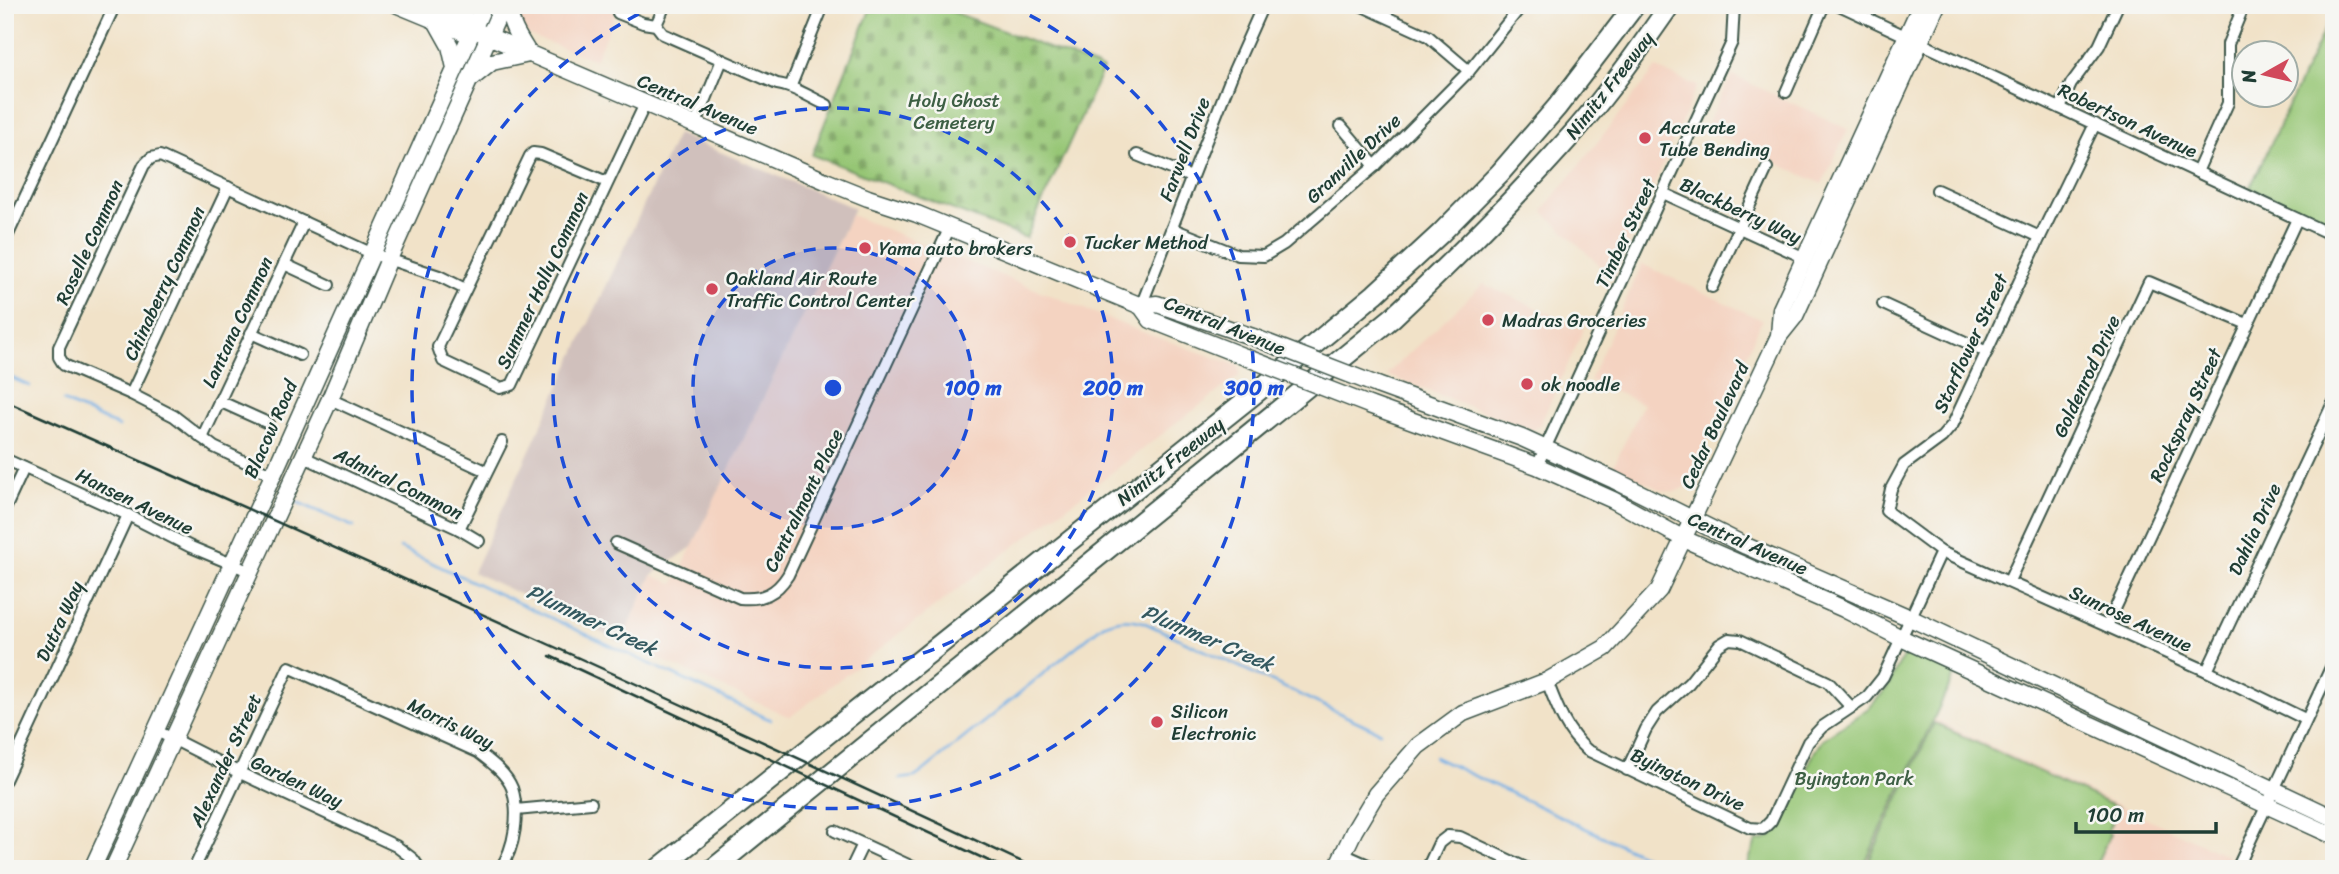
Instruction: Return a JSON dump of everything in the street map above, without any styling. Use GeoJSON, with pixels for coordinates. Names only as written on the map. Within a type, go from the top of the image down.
{"type":"FeatureCollection","features":[{"type":"Feature","properties":{"kind":"highway","name":"Nimitz Freeway"},"geometry":{"type":"LineString","coordinates":[[658,869],[1258,391],[1375,294],[1500,173],[1557,107],[1634,5]]}},
{"type":"Feature","properties":{"kind":"highway","name":"Nimitz Freeway"},"geometry":{"type":"LineString","coordinates":[[713,869],[1392,318],[1503,210],[1578,128],[1635,56],[1670,5]]}},
{"type":"Feature","properties":{"kind":"highway"},"geometry":{"type":"LineString","coordinates":[[732,869],[840,765]]}},
{"type":"Feature","properties":{"kind":"highway"},"geometry":{"type":"LineString","coordinates":[[641,869],[675,854]]}},
{"type":"Feature","properties":{"kind":"main road"},"geometry":{"type":"LineString","coordinates":[[398,5],[435,12],[466,5]]}},
{"type":"Feature","properties":{"kind":"main road","name":"Blacow Road"},"geometry":{"type":"LineString","coordinates":[[92,869],[484,5]]}},
{"type":"Feature","properties":{"kind":"main road"},"geometry":{"type":"LineString","coordinates":[[113,869],[304,457],[488,37],[506,5]]}},
{"type":"Feature","properties":{"kind":"main road"},"geometry":{"type":"LineString","coordinates":[[468,82],[492,62],[529,54],[515,32],[506,5]]}},
{"type":"Feature","properties":{"kind":"main road","name":"Cedar Boulevard"},"geometry":{"type":"LineString","coordinates":[[1340,864],[1376,794],[1418,746],[1462,713],[1547,681],[1605,648],[1659,590],[1779,336],[1795,316],[1914,39],[1921,5]]}},
{"type":"Feature","properties":{"kind":"main road","name":"Cedar Boulevard"},"geometry":{"type":"LineString","coordinates":[[1779,336],[1781,309],[1805,258],[1914,39],[1937,5]]}},
{"type":"Feature","properties":{"kind":"main road"},"geometry":{"type":"LineString","coordinates":[[435,12],[450,46],[455,68]]}},
{"type":"Feature","properties":{"kind":"main road","name":"Central Avenue"},"geometry":{"type":"LineString","coordinates":[[473,29],[858,194],[950,227],[1141,306],[1157,304],[1253,337],[1522,438],[1614,480],[1693,521],[1910,618],[2334,818]]}},
{"type":"Feature","properties":{"kind":"main road","name":"Central Avenue"},"geometry":{"type":"LineString","coordinates":[[1141,306],[1151,320],[1369,405],[1537,466],[1613,500],[1684,539],[1844,609],[1901,638],[2334,836]]}},
{"type":"Feature","properties":{"kind":"main road"},"geometry":{"type":"LineString","coordinates":[[304,457],[299,439],[307,415],[309,394]]}},
{"type":"Feature","properties":{"kind":"street"},"geometry":{"type":"LineString","coordinates":[[5,13],[9,5]]}},
{"type":"Feature","properties":{"kind":"street"},"geometry":{"type":"LineString","coordinates":[[5,241],[115,5]]}},
{"type":"Feature","properties":{"kind":"street"},"geometry":{"type":"LineString","coordinates":[[656,25],[665,5]]}},
{"type":"Feature","properties":{"kind":"street"},"geometry":{"type":"LineString","coordinates":[[791,85],[821,11],[821,5]]}},
{"type":"Feature","properties":{"kind":"street","name":"Farwell Drive"},"geometry":{"type":"LineString","coordinates":[[1141,306],[1234,70],[1263,5]]}},
{"type":"Feature","properties":{"kind":"street"},"geometry":{"type":"LineString","coordinates":[[1360,5],[1428,36],[1469,71]]}},
{"type":"Feature","properties":{"kind":"street","name":"Granville Drive"},"geometry":{"type":"LineString","coordinates":[[1173,229],[1238,255],[1264,256],[1284,244],[1376,166],[1469,71],[1522,5]]}},
{"type":"Feature","properties":{"kind":"street"},"geometry":{"type":"LineString","coordinates":[[1786,92],[1824,5]]}},
{"type":"Feature","properties":{"kind":"street","name":"Robertson Avenue"},"geometry":{"type":"LineString","coordinates":[[1839,5],[2334,236]]}},
{"type":"Feature","properties":{"kind":"street"},"geometry":{"type":"LineString","coordinates":[[2060,108],[2071,84],[2099,46],[2118,5]]}},
{"type":"Feature","properties":{"kind":"street"},"geometry":{"type":"LineString","coordinates":[[2197,172],[2228,103],[2228,44],[2244,5]]}},
{"type":"Feature","properties":{"kind":"street","name":"Timber Street"},"geometry":{"type":"LineString","coordinates":[[1537,466],[1732,42],[1733,8]]}},
{"type":"Feature","properties":{"kind":"street"},"geometry":{"type":"LineString","coordinates":[[618,12],[643,23],[656,25],[663,34],[777,84],[791,85],[799,92],[827,104]]}},
{"type":"Feature","properties":{"kind":"street"},"geometry":{"type":"LineString","coordinates":[[695,126],[722,60]]}},
{"type":"Feature","properties":{"kind":"street","name":"Summer Holly Common"},"geometry":{"type":"LineString","coordinates":[[607,183],[533,153],[438,348],[443,361],[500,388],[512,386],[645,104]]}},
{"type":"Feature","properties":{"kind":"street","name":"Starflower Street"},"geometry":{"type":"LineString","coordinates":[[1941,552],[1886,510],[1891,489],[1904,465],[1942,437],[1953,424],[2039,237],[2095,124]]}},
{"type":"Feature","properties":{"kind":"street"},"geometry":{"type":"LineString","coordinates":[[1341,126],[1376,166]]}},
{"type":"Feature","properties":{"kind":"street"},"geometry":{"type":"LineString","coordinates":[[1137,155],[1191,177]]}},
{"type":"Feature","properties":{"kind":"street","name":"Roselle Common"},"geometry":{"type":"LineString","coordinates":[[273,475],[214,447],[174,416],[64,365],[59,357],[59,347],[144,166],[151,158],[160,156],[373,254],[439,276],[465,289]]}},
{"type":"Feature","properties":{"kind":"street"},"geometry":{"type":"LineString","coordinates":[[1713,287],[1767,168]]}},
{"type":"Feature","properties":{"kind":"street","name":"Chinaberry Common"},"geometry":{"type":"LineString","coordinates":[[131,394],[228,187]]}},
{"type":"Feature","properties":{"kind":"street"},"geometry":{"type":"LineString","coordinates":[[1937,190],[2039,237]]}},
{"type":"Feature","properties":{"kind":"street","name":"Blackberry Way"},"geometry":{"type":"LineString","coordinates":[[1663,193],[1805,258]]}},
{"type":"Feature","properties":{"kind":"street","name":"Rockspray Street"},"geometry":{"type":"LineString","coordinates":[[2107,626],[2297,219]]}},
{"type":"Feature","properties":{"kind":"street","name":"Lantana Common"},"geometry":{"type":"LineString","coordinates":[[202,438],[303,222]]}},
{"type":"Feature","properties":{"kind":"street","name":"Centralmont Place"},"geometry":{"type":"LineString","coordinates":[[617,543],[740,598],[768,596],[780,587],[860,423],[950,227]]}},
{"type":"Feature","properties":{"kind":"street"},"geometry":{"type":"LineString","coordinates":[[284,264],[329,285]]}},
{"type":"Feature","properties":{"kind":"street","name":"Goldenrod Drive"},"geometry":{"type":"LineString","coordinates":[[2009,581],[2150,282],[2247,324]]}},
{"type":"Feature","properties":{"kind":"street"},"geometry":{"type":"LineString","coordinates":[[1883,304],[1987,352]]}},
{"type":"Feature","properties":{"kind":"street"},"geometry":{"type":"LineString","coordinates":[[251,333],[300,355]]}},
{"type":"Feature","properties":{"kind":"street"},"geometry":{"type":"LineString","coordinates":[[330,399],[486,471]]}},
{"type":"Feature","properties":{"kind":"street"},"geometry":{"type":"LineString","coordinates":[[219,401],[268,423]]}},
{"type":"Feature","properties":{"kind":"street","name":"Dahlia Drive"},"geometry":{"type":"LineString","coordinates":[[2207,671],[2334,401]]}},
{"type":"Feature","properties":{"kind":"street"},"geometry":{"type":"LineString","coordinates":[[459,528],[502,442]]}},
{"type":"Feature","properties":{"kind":"street","name":"Admiral Common"},"geometry":{"type":"LineString","coordinates":[[304,457],[459,528],[479,541]]}},
{"type":"Feature","properties":{"kind":"street","name":"Hansen Avenue"},"geometry":{"type":"LineString","coordinates":[[5,459],[191,547],[251,572]]}},
{"type":"Feature","properties":{"kind":"street"},"geometry":{"type":"LineString","coordinates":[[5,509],[24,468]]}},
{"type":"Feature","properties":{"kind":"street","name":"Dutra Way"},"geometry":{"type":"LineString","coordinates":[[5,779],[128,515]]}},
{"type":"Feature","properties":{"kind":"street"},"geometry":{"type":"LineString","coordinates":[[1910,618],[1941,552]]}},
{"type":"Feature","properties":{"kind":"street","name":"Sunrose Avenue"},"geometry":{"type":"LineString","coordinates":[[1941,552],[2207,671],[2305,719]]}},
{"type":"Feature","properties":{"kind":"street","name":"Byington Drive"},"geometry":{"type":"LineString","coordinates":[[1547,681],[1563,722],[1587,750],[1750,828],[1763,828],[1771,821],[1808,742],[1822,727],[1867,697],[1883,677],[1910,618]]}},
{"type":"Feature","properties":{"kind":"street"},"geometry":{"type":"LineString","coordinates":[[1627,770],[1657,712],[1689,683],[1719,645],[1729,639],[1740,640],[1828,682],[1851,707]]}},
{"type":"Feature","properties":{"kind":"street"},"geometry":{"type":"LineString","coordinates":[[2237,869],[2334,661]]}},
{"type":"Feature","properties":{"kind":"street","name":"Alexander Street"},"geometry":{"type":"LineString","coordinates":[[194,869],[289,667]]}},
{"type":"Feature","properties":{"kind":"street","name":"Morris Way"},"geometry":{"type":"LineString","coordinates":[[289,667],[478,752],[495,765],[511,786],[516,810],[509,857],[500,869]]}},
{"type":"Feature","properties":{"kind":"street","name":"Garden Way"},"geometry":{"type":"LineString","coordinates":[[155,730],[396,846],[421,869]]}},
{"type":"Feature","properties":{"kind":"street"},"geometry":{"type":"LineString","coordinates":[[516,810],[591,803]]}},
{"type":"Feature","properties":{"kind":"street"},"geometry":{"type":"LineString","coordinates":[[835,831],[917,869]]}},
{"type":"Feature","properties":{"kind":"street"},"geometry":{"type":"LineString","coordinates":[[1427,869],[1439,844],[1448,836],[1460,837],[1527,869]]}},
{"type":"Feature","properties":{"kind":"street"},"geometry":{"type":"LineString","coordinates":[[851,869],[863,844]]}},
{"type":"Feature","properties":{"kind":"street"},"geometry":{"type":"LineString","coordinates":[[1340,864],[1377,869]]}},
{"type":"Feature","properties":{"kind":"shaded area"},"geometry":{"type":"Polygon","coordinates":[[[513,5],[619,5],[595,60],[518,31],[513,5]]]}},
{"type":"Feature","properties":{"kind":"shaded area"},"geometry":{"type":"Polygon","coordinates":[[[1656,68],[1697,86],[1613,278],[1543,211],[1656,68]]]}},
{"type":"Feature","properties":{"kind":"shaded area"},"geometry":{"type":"Polygon","coordinates":[[[1732,75],[1848,129],[1822,184],[1704,129],[1732,75]]]}},
{"type":"Feature","properties":{"kind":"shaded area"},"geometry":{"type":"Polygon","coordinates":[[[677,134],[854,208],[692,547],[652,575],[621,642],[473,572],[677,134]]]}},
{"type":"Feature","properties":{"kind":"shaded area"},"geometry":{"type":"Polygon","coordinates":[[[851,215],[1139,331],[1239,366],[1240,375],[790,717],[621,642],[652,575],[674,584],[851,215]]]}},
{"type":"Feature","properties":{"kind":"shaded area"},"geometry":{"type":"Polygon","coordinates":[[[1642,264],[1762,320],[1694,473],[1685,487],[1675,492],[1661,490],[1613,467],[1643,404],[1590,380],[1642,264]]]}},
{"type":"Feature","properties":{"kind":"shaded area"},"geometry":{"type":"Polygon","coordinates":[[[1483,284],[1584,329],[1540,425],[1533,430],[1386,375],[1483,284]]]}},
{"type":"Feature","properties":{"kind":"shaded area"},"geometry":{"type":"Polygon","coordinates":[[[1933,719],[2228,856],[2222,869],[1862,869],[1933,719]]]}},
{"type":"Feature","properties":{"kind":"green space","name":"Holy Ghost Cemetery"},"geometry":{"type":"Polygon","coordinates":[[[872,5],[935,5],[1103,69],[1026,238],[812,155],[872,5]]]}},
{"type":"Feature","properties":{"kind":"green space"},"geometry":{"type":"Polygon","coordinates":[[[2334,9],[2334,227],[2250,188],[2288,108],[2300,108],[2300,81],[2334,9]]]}},
{"type":"Feature","properties":{"kind":"green space","name":"Byington Park"},"geometry":{"type":"Polygon","coordinates":[[[1914,653],[1955,674],[1862,869],[1746,869],[1756,841],[1769,838],[1779,827],[1823,739],[1870,707],[1887,688],[1903,657],[1914,653]]]}},
{"type":"Feature","properties":{"kind":"green space"},"geometry":{"type":"Polygon","coordinates":[[[1934,723],[2118,808],[2094,869],[1865,869],[1934,723]]]}},
{"type":"Feature","properties":{"kind":"waterway","name":"Plummer Creek"},"geometry":{"type":"LineString","coordinates":[[5,375],[30,386]]}},
{"type":"Feature","properties":{"kind":"waterway","name":"Plummer Creek"},"geometry":{"type":"LineString","coordinates":[[63,401],[119,427]]}},
{"type":"Feature","properties":{"kind":"waterway","name":"Plummer Creek"},"geometry":{"type":"LineString","coordinates":[[297,502],[354,527]]}},
{"type":"Feature","properties":{"kind":"waterway","name":"Plummer Creek"},"geometry":{"type":"LineString","coordinates":[[400,548],[771,720]]}},
{"type":"Feature","properties":{"kind":"waterway","name":"Plummer Creek"},"geometry":{"type":"LineString","coordinates":[[900,779],[915,777],[922,772],[1103,625],[1123,620],[1143,622],[1380,732]]}},
{"type":"Feature","properties":{"kind":"waterway","name":"Plummer Creek"},"geometry":{"type":"LineString","coordinates":[[1434,757],[1672,869]]}},
{"type":"Feature","properties":{"kind":"railway"},"geometry":{"type":"LineString","coordinates":[[5,401],[523,632],[1037,869]]}},
{"type":"Feature","properties":{"kind":"railway"},"geometry":{"type":"LineString","coordinates":[[550,656],[1006,869]]}},
{"type":"Feature","properties":{"kind":"place","name":"Accurate Tube Bending"},"geometry":{"type":"Point","coordinates":[1645,138]}},
{"type":"Feature","properties":{"kind":"place","name":"Tucker Method"},"geometry":{"type":"Point","coordinates":[1070,242]}},
{"type":"Feature","properties":{"kind":"place","name":"Yama auto brokers"},"geometry":{"type":"Point","coordinates":[865,248]}},
{"type":"Feature","properties":{"kind":"place","name":"Oakland Air Route Traffic Control Center"},"geometry":{"type":"Point","coordinates":[712,289]}},
{"type":"Feature","properties":{"kind":"place","name":"Madras Groceries"},"geometry":{"type":"Point","coordinates":[1488,320]}},
{"type":"Feature","properties":{"kind":"place","name":"ok noodle"},"geometry":{"type":"Point","coordinates":[1527,384]}},
{"type":"Feature","properties":{"kind":"place","name":"Silicon Electronic"},"geometry":{"type":"Point","coordinates":[1157,722]}}]}
